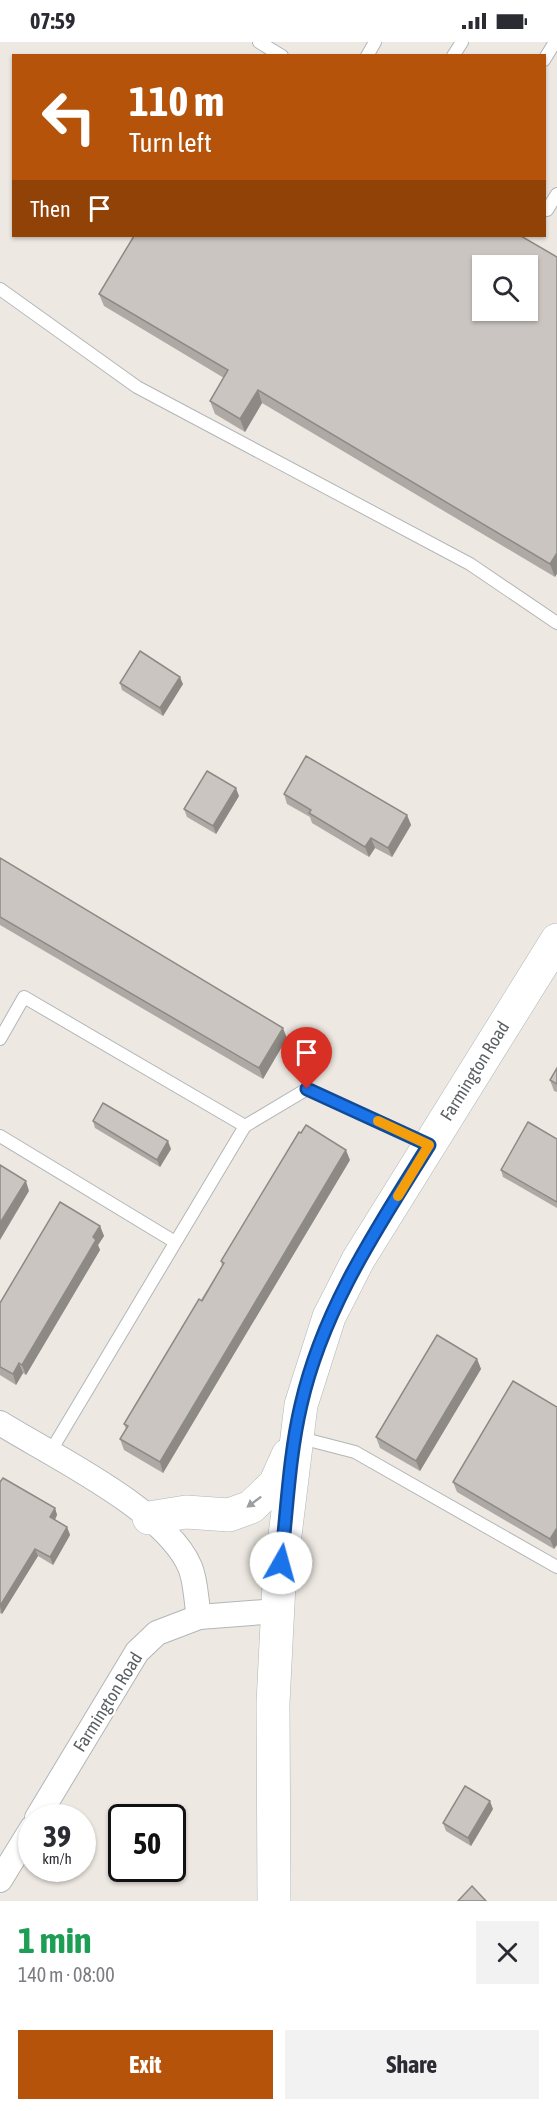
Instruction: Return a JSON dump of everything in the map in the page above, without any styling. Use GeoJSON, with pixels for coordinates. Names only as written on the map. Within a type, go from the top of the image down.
{"type":"FeatureCollection","features":[{"type":"Feature","properties":{"kind":"main road","name":"Farmington Road"},"geometry":{"type":"LineString","coordinates":[[274,1901],[273,1703],[278,1611],[301,1405],[329,1317],[358,1260],[557,940]]}},
{"type":"Feature","properties":{"kind":"main road"},"geometry":{"type":"LineString","coordinates":[[149,1518],[186,1512],[229,1515],[250,1507],[275,1484],[296,1437]]}},
{"type":"Feature","properties":{"kind":"street"},"geometry":{"type":"LineString","coordinates":[[0,1424],[122,1498],[149,1518],[174,1542],[190,1568],[199,1617]]}},
{"type":"Feature","properties":{"kind":"street","name":"Farmington Road"},"geometry":{"type":"LineString","coordinates":[[45,1804],[137,1652],[157,1633],[199,1617],[278,1611]]}},
{"type":"Feature","properties":{"kind":"street"},"geometry":{"type":"LineString","coordinates":[[0,1880],[18,1851]]}},
{"type":"Feature","properties":{"kind":"lane"},"geometry":{"type":"LineString","coordinates":[[259,42],[279,54]]}},
{"type":"Feature","properties":{"kind":"lane"},"geometry":{"type":"LineString","coordinates":[[546,57],[555,42]]}},
{"type":"Feature","properties":{"kind":"lane"},"geometry":{"type":"LineString","coordinates":[[550,212],[557,194]]}},
{"type":"Feature","properties":{"kind":"lane"},"geometry":{"type":"LineString","coordinates":[[0,289],[137,387],[470,564],[557,623]]}},
{"type":"Feature","properties":{"kind":"lane"},"geometry":{"type":"LineString","coordinates":[[0,1039],[24,998],[245,1126]]}},
{"type":"Feature","properties":{"kind":"lane"},"geometry":{"type":"LineString","coordinates":[[50,1454],[245,1126],[307,1089],[429,1145]]}},
{"type":"Feature","properties":{"kind":"lane"},"geometry":{"type":"LineString","coordinates":[[0,1136],[175,1242]]}},
{"type":"Feature","properties":{"kind":"lane"},"geometry":{"type":"LineString","coordinates":[[296,1437],[354,1452],[557,1567]]}},
{"type":"Feature","properties":{"kind":"building"},"geometry":{"type":"Polygon","coordinates":[[[133,237],[523,237],[557,257],[557,553],[550,564],[258,390],[240,419],[210,401],[228,370],[99,294],[133,237]]]}},
{"type":"Feature","properties":{"kind":"building"},"geometry":{"type":"Polygon","coordinates":[[[140,651],[180,677],[160,708],[120,683],[140,651]]]}},
{"type":"Feature","properties":{"kind":"building"},"geometry":{"type":"Polygon","coordinates":[[[306,756],[407,815],[388,848],[371,838],[365,847],[309,813],[311,810],[284,794],[306,756]]]}},
{"type":"Feature","properties":{"kind":"building"},"geometry":{"type":"Polygon","coordinates":[[[207,771],[236,788],[213,826],[184,809],[207,771]]]}},
{"type":"Feature","properties":{"kind":"building"},"geometry":{"type":"Polygon","coordinates":[[[0,858],[283,1028],[259,1068],[0,917],[0,858]]]}},
{"type":"Feature","properties":{"kind":"building"},"geometry":{"type":"Polygon","coordinates":[[[557,1068],[557,1084],[550,1080],[557,1068]]]}},
{"type":"Feature","properties":{"kind":"building"},"geometry":{"type":"Polygon","coordinates":[[[103,1103],[168,1141],[157,1160],[93,1121],[103,1103]]]}},
{"type":"Feature","properties":{"kind":"building"},"geometry":{"type":"Polygon","coordinates":[[[528,1122],[557,1139],[557,1202],[501,1170],[528,1122]]]}},
{"type":"Feature","properties":{"kind":"building"},"geometry":{"type":"Polygon","coordinates":[[[306,1125],[346,1150],[160,1462],[120,1439],[128,1426],[124,1424],[199,1299],[202,1301],[224,1263],[221,1261],[299,1132],[301,1133],[306,1125]]]}},
{"type":"Feature","properties":{"kind":"building"},"geometry":{"type":"Polygon","coordinates":[[[0,1165],[26,1181],[0,1223],[0,1165]]]}},
{"type":"Feature","properties":{"kind":"building"},"geometry":{"type":"Polygon","coordinates":[[[60,1202],[100,1226],[93,1237],[96,1240],[22,1365],[19,1363],[13,1374],[0,1367],[0,1303],[60,1202]]]}},
{"type":"Feature","properties":{"kind":"building"},"geometry":{"type":"Polygon","coordinates":[[[437,1335],[477,1359],[416,1461],[376,1437],[437,1335]]]}},
{"type":"Feature","properties":{"kind":"building"},"geometry":{"type":"Polygon","coordinates":[[[513,1381],[557,1407],[557,1528],[550,1539],[453,1482],[513,1381]]]}},
{"type":"Feature","properties":{"kind":"building"},"geometry":{"type":"Polygon","coordinates":[[[3,1478],[55,1508],[50,1517],[67,1527],[50,1557],[35,1549],[0,1606],[0,1482],[3,1478]]]}},
{"type":"Feature","properties":{"kind":"building"},"geometry":{"type":"Polygon","coordinates":[[[465,1786],[490,1801],[468,1838],[443,1823],[465,1786]]]}},
{"type":"Feature","properties":{"kind":"building"},"geometry":{"type":"Polygon","coordinates":[[[472,1886],[486,1901],[458,1901],[472,1886]]]}},
{"type":"Feature","properties":{"kind":"slow traffic"},"geometry":{"type":"LineString","coordinates":[[378,1121],[429,1145],[398,1196]]}},
{"type":"Feature","properties":{"kind":"route"},"geometry":{"type":"LineString","coordinates":[[281,1563],[301,1405],[329,1317],[358,1260],[429,1145],[307,1089]]}}]}
